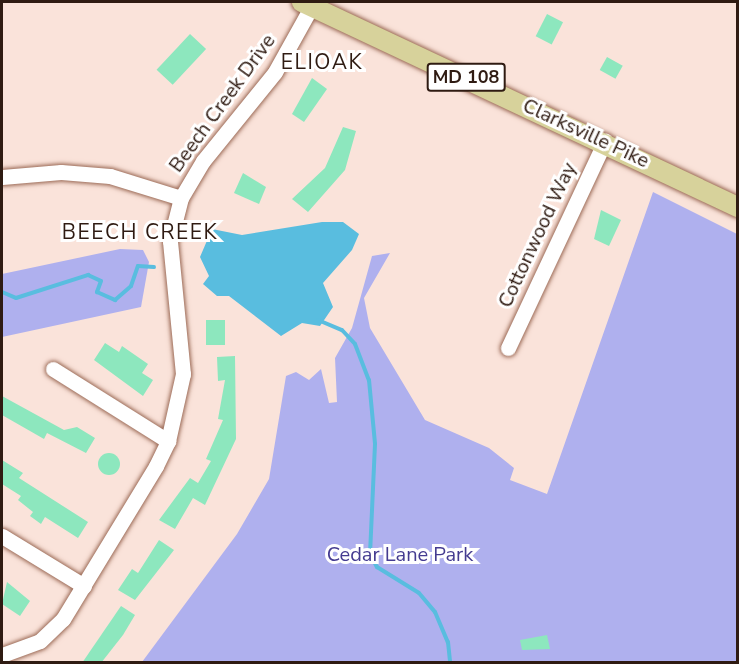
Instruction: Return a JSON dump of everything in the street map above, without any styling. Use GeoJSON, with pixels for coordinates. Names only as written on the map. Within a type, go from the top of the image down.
{"type":"FeatureCollection","features":[{"type":"Feature","properties":{"kind":"main road","name":"Clarksville Pike"},"geometry":{"type":"LineString","coordinates":[[309,3],[605,141],[738,207]]}},
{"type":"Feature","properties":{"kind":"street","name":"Beech Creek Drive"},"geometry":{"type":"LineString","coordinates":[[2,656],[24,649],[54,631],[84,586],[168,441],[183,374],[170,241],[181,198],[203,161],[275,72],[309,3]]}},
{"type":"Feature","properties":{"kind":"street","name":"Cottonwood Way"},"geometry":{"type":"LineString","coordinates":[[508,348],[605,141]]}},
{"type":"Feature","properties":{"kind":"street"},"geometry":{"type":"LineString","coordinates":[[2,177],[61,172],[110,176],[181,198]]}},
{"type":"Feature","properties":{"kind":"street"},"geometry":{"type":"LineString","coordinates":[[52,369],[168,441]]}},
{"type":"Feature","properties":{"kind":"street"},"geometry":{"type":"LineString","coordinates":[[2,536],[84,586]]}},
{"type":"Feature","properties":{"kind":"green space","name":"Cedar Lane Park"},"geometry":{"type":"Polygon","coordinates":[[[653,192],[737,234],[737,662],[142,662],[237,534],[269,479],[286,376],[296,372],[309,380],[321,369],[329,403],[337,402],[335,358],[352,328],[372,256],[390,253],[364,298],[370,328],[425,420],[489,448],[514,468],[510,480],[547,494],[653,192]]]}},
{"type":"Feature","properties":{"kind":"green space"},"geometry":{"type":"Polygon","coordinates":[[[120,249],[143,250],[149,262],[141,307],[2,337],[2,274],[120,249]]]}},
{"type":"Feature","properties":{"kind":"shaded area"},"geometry":{"type":"Polygon","coordinates":[[[322,222],[343,222],[359,234],[352,250],[323,283],[333,307],[320,326],[302,323],[281,336],[229,296],[217,296],[203,284],[209,276],[200,257],[212,229],[242,235],[322,222]]]}},
{"type":"Feature","properties":{"kind":"building"},"geometry":{"type":"Polygon","coordinates":[[[547,14],[563,22],[552,44],[536,36],[547,14]]]}},
{"type":"Feature","properties":{"kind":"building"},"geometry":{"type":"Polygon","coordinates":[[[190,34],[206,49],[173,85],[157,70],[190,34]]]}},
{"type":"Feature","properties":{"kind":"building"},"geometry":{"type":"Polygon","coordinates":[[[607,57],[623,66],[615,79],[600,70],[607,57]]]}},
{"type":"Feature","properties":{"kind":"building"},"geometry":{"type":"Polygon","coordinates":[[[312,78],[327,89],[304,122],[292,114],[312,78]]]}},
{"type":"Feature","properties":{"kind":"building"},"geometry":{"type":"Polygon","coordinates":[[[343,127],[356,131],[345,170],[308,212],[292,199],[325,168],[343,127]]]}},
{"type":"Feature","properties":{"kind":"building"},"geometry":{"type":"Polygon","coordinates":[[[243,173],[266,187],[259,204],[234,193],[243,173]]]}},
{"type":"Feature","properties":{"kind":"building"},"geometry":{"type":"Polygon","coordinates":[[[601,210],[621,220],[609,246],[594,239],[601,210]]]}},
{"type":"Feature","properties":{"kind":"building"},"geometry":{"type":"Polygon","coordinates":[[[206,320],[225,320],[225,345],[206,345],[206,320]]]}},
{"type":"Feature","properties":{"kind":"building"},"geometry":{"type":"Polygon","coordinates":[[[105,343],[119,352],[122,346],[148,364],[142,373],[153,380],[143,396],[94,360],[105,343]]]}},
{"type":"Feature","properties":{"kind":"building"},"geometry":{"type":"Polygon","coordinates":[[[235,356],[236,439],[205,505],[193,498],[175,529],[159,520],[190,478],[198,483],[211,461],[206,459],[223,420],[218,419],[225,380],[218,381],[217,357],[235,356]]]}},
{"type":"Feature","properties":{"kind":"building"},"geometry":{"type":"Polygon","coordinates":[[[2,396],[64,430],[77,427],[95,438],[86,453],[47,433],[44,439],[2,415],[2,396]]]}},
{"type":"Feature","properties":{"kind":"building"},"geometry":{"type":"Polygon","coordinates":[[[109,453],[117,456],[120,464],[117,472],[109,475],[101,472],[98,464],[101,456],[109,453]]]}},
{"type":"Feature","properties":{"kind":"building"},"geometry":{"type":"Polygon","coordinates":[[[2,460],[23,473],[19,478],[88,522],[78,538],[45,517],[41,524],[30,516],[33,512],[18,500],[21,496],[2,484],[2,460]]]}},
{"type":"Feature","properties":{"kind":"building"},"geometry":{"type":"Polygon","coordinates":[[[159,540],[174,550],[135,600],[118,590],[132,569],[138,573],[159,540]]]}},
{"type":"Feature","properties":{"kind":"building"},"geometry":{"type":"Polygon","coordinates":[[[7,582],[30,601],[20,616],[2,604],[7,582]]]}},
{"type":"Feature","properties":{"kind":"building"},"geometry":{"type":"Polygon","coordinates":[[[121,606],[135,615],[123,635],[101,663],[82,663],[121,606]]]}},
{"type":"Feature","properties":{"kind":"building"},"geometry":{"type":"Polygon","coordinates":[[[547,635],[550,649],[522,650],[520,640],[547,635]]]}},
{"type":"Feature","properties":{"kind":"waterway"},"geometry":{"type":"LineString","coordinates":[[2,292],[16,298],[88,275],[101,281],[97,292],[115,300],[131,286],[138,266],[154,267]]}},
{"type":"Feature","properties":{"kind":"waterway"},"geometry":{"type":"LineString","coordinates":[[318,320],[342,330],[355,344],[369,380],[375,444],[370,554],[377,567],[419,593],[435,612],[448,642],[450,662]]}},
{"type":"Feature","properties":{"kind":"district","name":"ELIOAK"},"geometry":{"type":"Point","coordinates":[322,62]}},
{"type":"Feature","properties":{"kind":"district","name":"BEECH CREEK"},"geometry":{"type":"Point","coordinates":[140,232]}}]}
